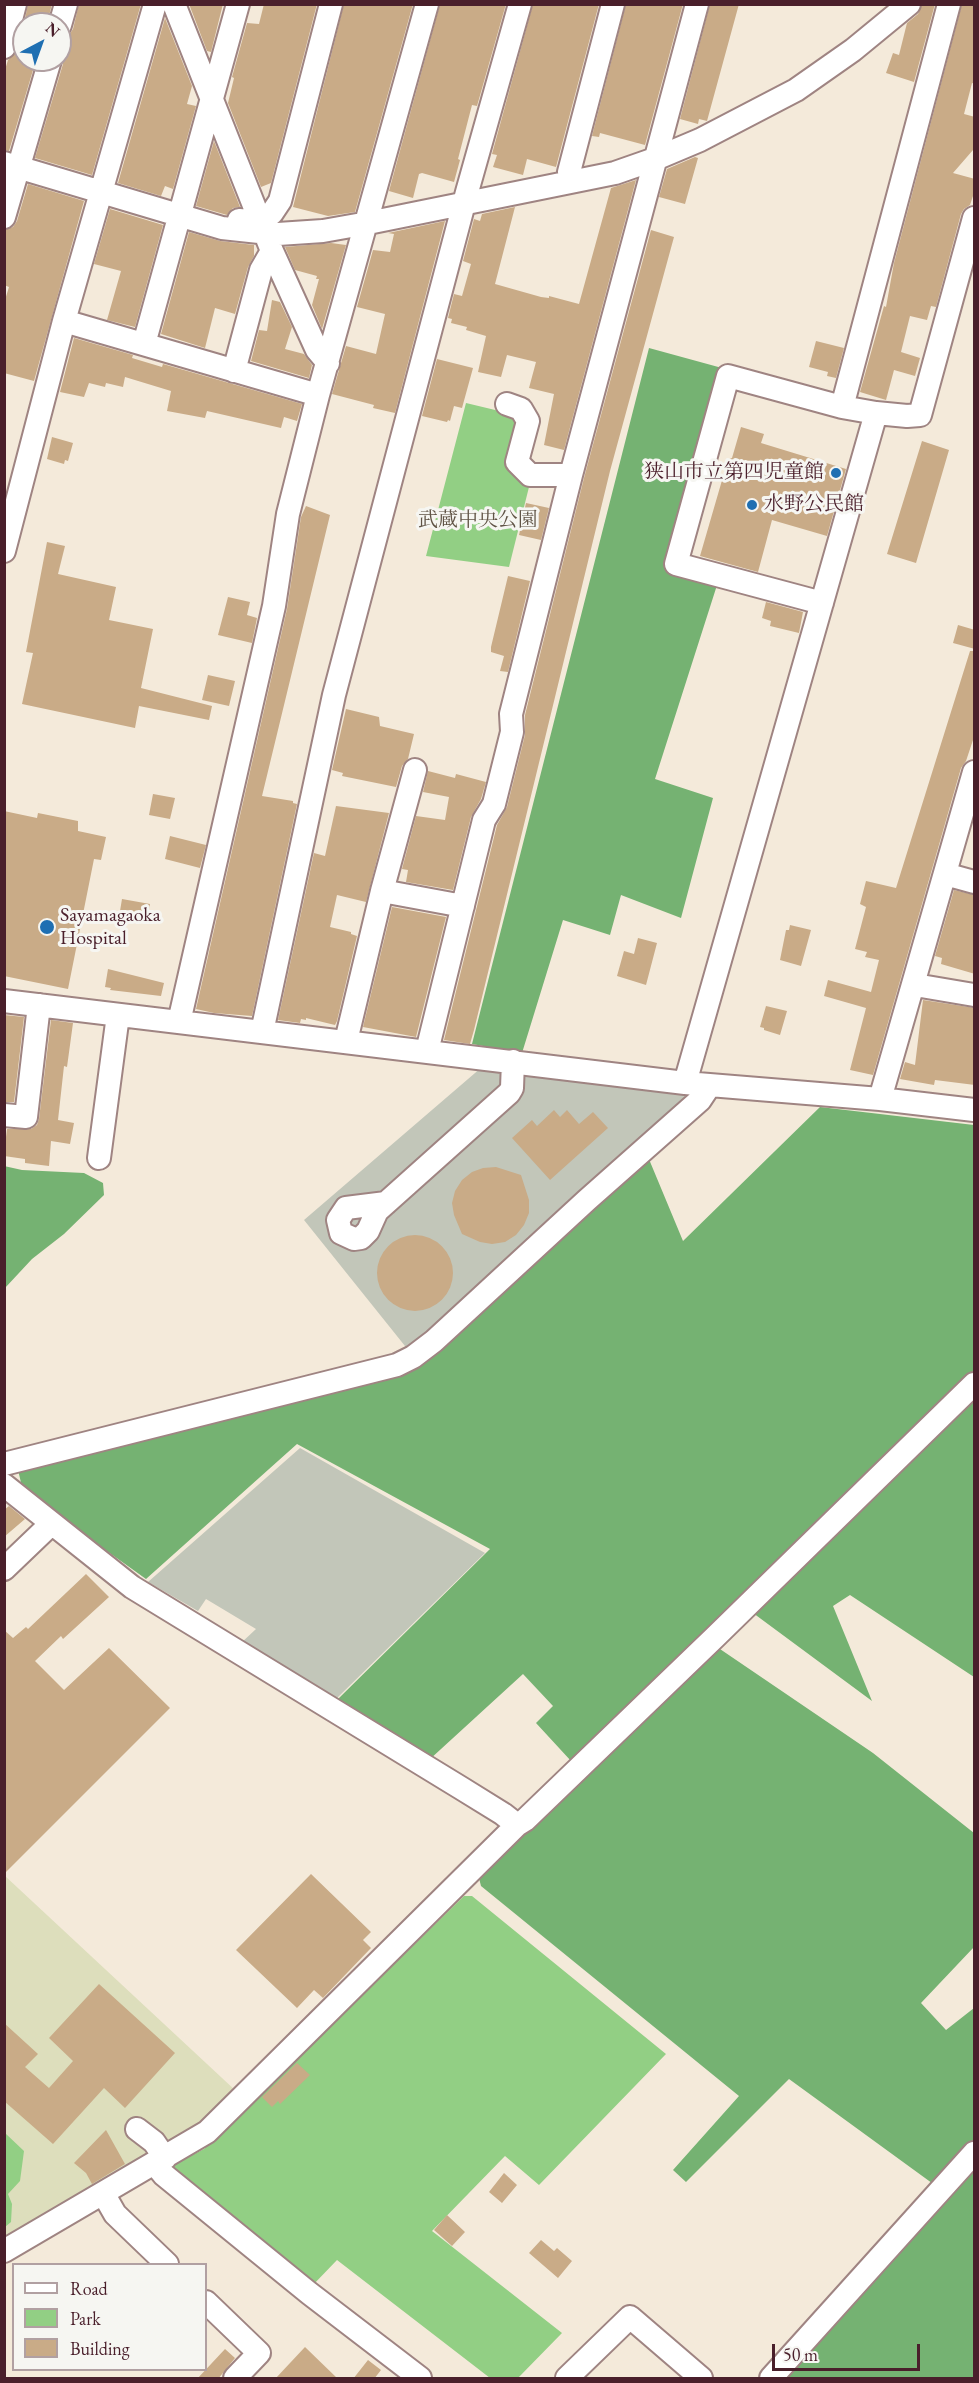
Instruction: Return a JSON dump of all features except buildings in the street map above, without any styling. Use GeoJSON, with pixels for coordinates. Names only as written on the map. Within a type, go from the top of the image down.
{"type":"FeatureCollection","features":[{"type":"Feature","properties":{"kind":"street"},"geometry":{"type":"LineString","coordinates":[[4,47],[15,4]]}},
{"type":"Feature","properties":{"kind":"street"},"geometry":{"type":"LineString","coordinates":[[4,551],[64,321],[155,4]]}},
{"type":"Feature","properties":{"kind":"street"},"geometry":{"type":"LineString","coordinates":[[174,4],[212,103],[317,350],[328,363]]}},
{"type":"Feature","properties":{"kind":"street"},"geometry":{"type":"LineString","coordinates":[[144,344],[238,4]]}},
{"type":"Feature","properties":{"kind":"street"},"geometry":{"type":"LineString","coordinates":[[234,371],[261,270],[267,230],[280,201],[331,4]]}},
{"type":"Feature","properties":{"kind":"street"},"geometry":{"type":"LineString","coordinates":[[179,1022],[274,606],[288,514],[318,395],[370,217],[428,4]]}},
{"type":"Feature","properties":{"kind":"street"},"geometry":{"type":"LineString","coordinates":[[262,1032],[334,695],[466,197],[520,4]]}},
{"type":"Feature","properties":{"kind":"street"},"geometry":{"type":"LineString","coordinates":[[569,172],[613,4]]}},
{"type":"Feature","properties":{"kind":"street"},"geometry":{"type":"LineString","coordinates":[[427,1051],[484,820],[494,804],[512,732],[511,714],[571,475],[697,4]]}},
{"type":"Feature","properties":{"kind":"street"},"geometry":{"type":"LineString","coordinates":[[466,197],[615,173],[790,81],[855,36],[895,4]]}},
{"type":"Feature","properties":{"kind":"street"},"geometry":{"type":"LineString","coordinates":[[13,159],[180,210],[238,220],[267,230],[281,222],[370,217],[466,197],[700,140],[796,90],[853,50],[909,4]]}},
{"type":"Feature","properties":{"kind":"street"},"geometry":{"type":"LineString","coordinates":[[842,407],[949,4]]}},
{"type":"Feature","properties":{"kind":"street"},"geometry":{"type":"LineString","coordinates":[[4,217],[13,159],[46,72]]}},
{"type":"Feature","properties":{"kind":"street"},"geometry":{"type":"LineString","coordinates":[[822,603],[676,564],[728,376],[842,407],[876,413],[920,415],[975,218]]}},
{"type":"Feature","properties":{"kind":"street"},"geometry":{"type":"LineString","coordinates":[[64,321],[318,395]]}},
{"type":"Feature","properties":{"kind":"street"},"geometry":{"type":"LineString","coordinates":[[507,404],[521,409],[528,421],[517,462],[530,475],[571,475]]}},
{"type":"Feature","properties":{"kind":"street"},"geometry":{"type":"LineString","coordinates":[[685,1083],[876,413]]}},
{"type":"Feature","properties":{"kind":"street"},"geometry":{"type":"LineString","coordinates":[[346,1041],[382,891],[415,770]]}},
{"type":"Feature","properties":{"kind":"street"},"geometry":{"type":"LineString","coordinates":[[880,1099],[915,985],[975,772]]}},
{"type":"Feature","properties":{"kind":"street"},"geometry":{"type":"LineString","coordinates":[[945,874],[975,882]]}},
{"type":"Feature","properties":{"kind":"street"},"geometry":{"type":"LineString","coordinates":[[382,891],[463,906]]}},
{"type":"Feature","properties":{"kind":"street"},"geometry":{"type":"LineString","coordinates":[[915,985],[975,996]]}},
{"type":"Feature","properties":{"kind":"street"},"geometry":{"type":"LineString","coordinates":[[4,1001],[685,1083],[880,1099],[975,1110]]}},
{"type":"Feature","properties":{"kind":"street"},"geometry":{"type":"LineString","coordinates":[[4,1115],[26,1117],[39,1005]]}},
{"type":"Feature","properties":{"kind":"street"},"geometry":{"type":"LineString","coordinates":[[99,1158],[118,1015]]}},
{"type":"Feature","properties":{"kind":"street"},"geometry":{"type":"LineString","coordinates":[[386,1203],[509,1093],[512,1088],[513,1061]]}},
{"type":"Feature","properties":{"kind":"street"},"geometry":{"type":"LineString","coordinates":[[4,1464],[398,1365],[413,1358],[700,1100],[710,1085]]}},
{"type":"Feature","properties":{"kind":"street"},"geometry":{"type":"LineString","coordinates":[[4,2251],[207,2132],[517,1825],[525,1820],[707,1646],[975,1384]]}},
{"type":"Feature","properties":{"kind":"street"},"geometry":{"type":"LineString","coordinates":[[4,1485],[132,1587],[470,1793],[517,1825]]}},
{"type":"Feature","properties":{"kind":"street"},"geometry":{"type":"LineString","coordinates":[[4,1569],[51,1524]]}},
{"type":"Feature","properties":{"kind":"street"},"geometry":{"type":"LineString","coordinates":[[137,2128],[154,2142],[164,2175],[309,2293],[420,2379]]}},
{"type":"Feature","properties":{"kind":"street"},"geometry":{"type":"LineString","coordinates":[[771,2379],[975,2153]]}},
{"type":"Feature","properties":{"kind":"street"},"geometry":{"type":"LineString","coordinates":[[103,2193],[115,2214],[165,2263]]}},
{"type":"Feature","properties":{"kind":"street"},"geometry":{"type":"LineString","coordinates":[[207,2302],[259,2353],[235,2379]]}},
{"type":"Feature","properties":{"kind":"street"},"geometry":{"type":"LineString","coordinates":[[573,2377],[630,2317],[701,2379]]}},
{"type":"Feature","properties":{"kind":"shaded area"},"geometry":{"type":"Polygon","coordinates":[[[482,1067],[687,1091],[691,1100],[409,1351],[304,1220],[482,1067]]]}},
{"type":"Feature","properties":{"kind":"shaded area"},"geometry":{"type":"Polygon","coordinates":[[[300,1448],[485,1553],[335,1700],[240,1644],[256,1629],[206,1599],[198,1611],[148,1582],[300,1448]]]}},
{"type":"Feature","properties":{"kind":"shaded area"},"geometry":{"type":"Polygon","coordinates":[[[4,1875],[236,2091],[204,2123],[4,2239],[4,1875]]]}},
{"type":"Feature","properties":{"kind":"green space"},"geometry":{"type":"Polygon","coordinates":[[[649,348],[722,368],[669,568],[718,582],[655,779],[713,798],[681,918],[621,895],[610,935],[563,920],[522,1053],[472,1044],[649,348]]]}},
{"type":"Feature","properties":{"kind":"green space","name":"武蔵中央公園"},"geometry":{"type":"Polygon","coordinates":[[[466,403],[516,415],[521,422],[510,468],[529,487],[509,567],[426,556],[466,403]]]}},
{"type":"Feature","properties":{"kind":"green space"},"geometry":{"type":"Polygon","coordinates":[[[820,1107],[974,1125],[974,1677],[850,1595],[833,1606],[872,1701],[753,1613],[717,1647],[873,1753],[974,1833],[974,1947],[921,2003],[946,2030],[974,2008],[974,2142],[936,2186],[789,2079],[686,2182],[673,2170],[739,2096],[481,1886],[478,1874],[583,1774],[536,1723],[553,1706],[523,1674],[429,1760],[337,1700],[490,1549],[297,1444],[146,1579],[23,1491],[18,1470],[386,1379],[646,1152],[683,1241],[820,1107]]]}},
{"type":"Feature","properties":{"kind":"green space"},"geometry":{"type":"Polygon","coordinates":[[[4,1166],[22,1170],[84,1173],[103,1183],[104,1195],[64,1234],[32,1259],[5,1288],[4,1166]]]}},
{"type":"Feature","properties":{"kind":"green space"},"geometry":{"type":"Polygon","coordinates":[[[464,1896],[472,1896],[666,2054],[539,2185],[505,2156],[432,2231],[562,2333],[518,2378],[490,2378],[337,2260],[312,2286],[171,2166],[204,2149],[464,1896]]]}},
{"type":"Feature","properties":{"kind":"green space"},"geometry":{"type":"Polygon","coordinates":[[[5,2133],[24,2151],[20,2181],[8,2194],[12,2204],[11,2222],[5,2227],[5,2133]]]}},
{"type":"Feature","properties":{"kind":"green space"},"geometry":{"type":"Polygon","coordinates":[[[974,2163],[974,2378],[783,2378],[974,2163]]]}},
{"type":"Feature","properties":{"kind":"place","name":"狭山市立第四児童館"},"geometry":{"type":"Point","coordinates":[836,473]}},
{"type":"Feature","properties":{"kind":"place","name":"水野公民館"},"geometry":{"type":"Point","coordinates":[752,505]}},
{"type":"Feature","properties":{"kind":"place","name":"Sayamagaoka Hospital"},"geometry":{"type":"Point","coordinates":[47,927]}}]}
